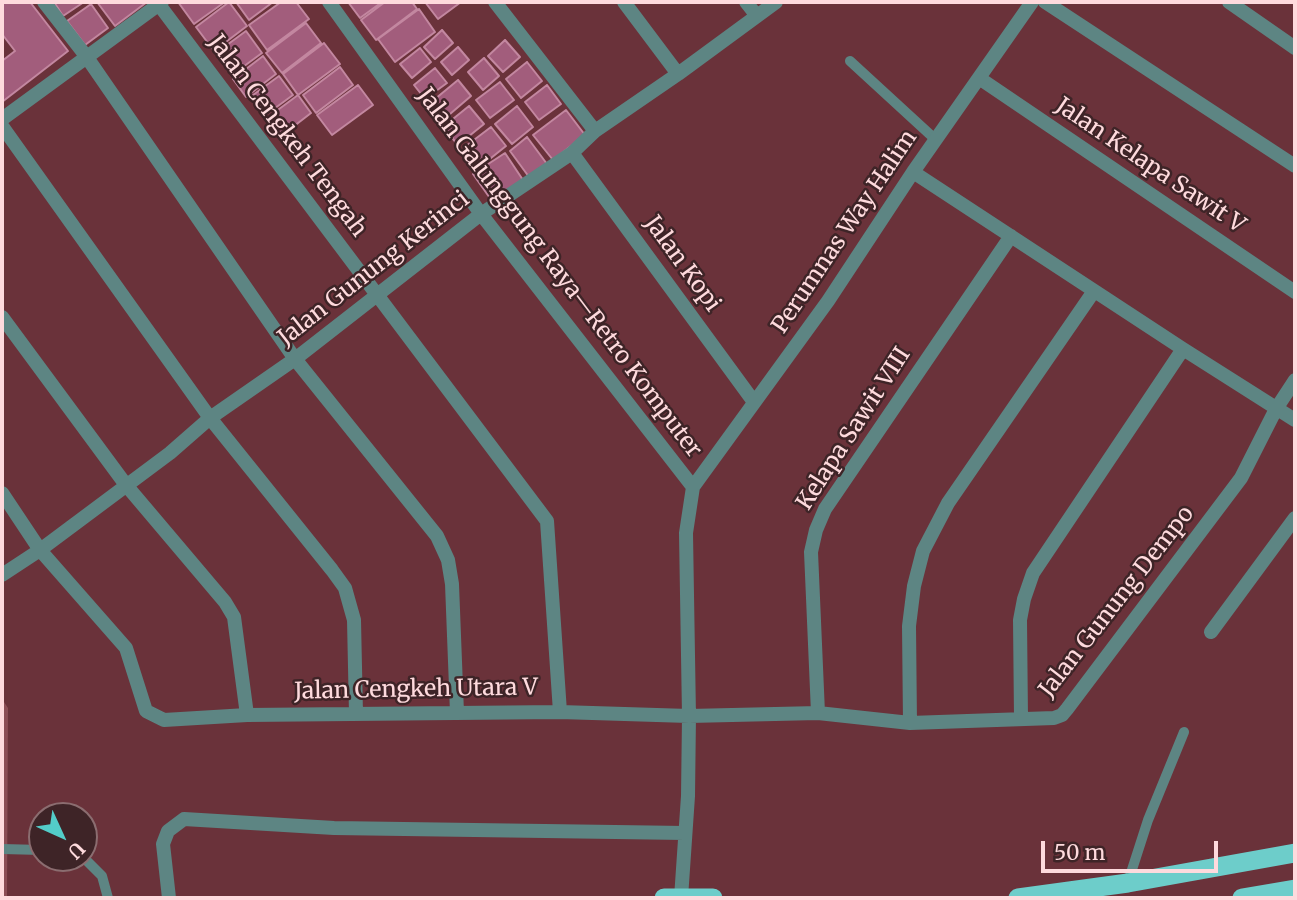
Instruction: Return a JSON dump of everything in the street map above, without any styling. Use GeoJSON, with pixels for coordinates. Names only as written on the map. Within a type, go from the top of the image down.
{"type":"FeatureCollection","features":[{"type":"Feature","properties":{"kind":"highway"},"geometry":{"type":"LineString","coordinates":[[1018,898],[1128,883],[1295,853]]}},
{"type":"Feature","properties":{"kind":"highway"},"geometry":{"type":"LineString","coordinates":[[1242,898],[1295,889]]}},
{"type":"Feature","properties":{"kind":"highway"},"geometry":{"type":"LineString","coordinates":[[664,898],[713,898]]}},
{"type":"Feature","properties":{"kind":"street"},"geometry":{"type":"LineString","coordinates":[[44,2],[86,56],[295,359],[437,536],[448,560],[452,584],[457,713]]}},
{"type":"Feature","properties":{"kind":"street","name":"Jalan Galunggung Raya—Retro Komputer"},"geometry":{"type":"LineString","coordinates":[[329,2],[481,214],[693,487],[687,533],[689,716]]}},
{"type":"Feature","properties":{"kind":"street"},"geometry":{"type":"LineString","coordinates":[[495,2],[596,131]]}},
{"type":"Feature","properties":{"kind":"street"},"geometry":{"type":"LineString","coordinates":[[624,2],[678,74]]}},
{"type":"Feature","properties":{"kind":"street"},"geometry":{"type":"LineString","coordinates":[[746,2],[757,16]]}},
{"type":"Feature","properties":{"kind":"street","name":"Jalan Gunung Kerinci"},"geometry":{"type":"LineString","coordinates":[[2,575],[170,453],[210,418],[295,359],[481,214],[572,153],[596,131],[776,2]]}},
{"type":"Feature","properties":{"kind":"street","name":"Perumnas Way Halim"},"geometry":{"type":"LineString","coordinates":[[693,487],[828,301],[1032,2]]}},
{"type":"Feature","properties":{"kind":"street"},"geometry":{"type":"LineString","coordinates":[[1045,2],[1295,166]]}},
{"type":"Feature","properties":{"kind":"street"},"geometry":{"type":"LineString","coordinates":[[2,119],[159,3]]}},
{"type":"Feature","properties":{"kind":"street","name":"Jalan Cengkeh Tengah"},"geometry":{"type":"LineString","coordinates":[[159,3],[547,521],[560,712]]}},
{"type":"Feature","properties":{"kind":"street"},"geometry":{"type":"LineString","coordinates":[[1238,4],[1295,48]]}},
{"type":"Feature","properties":{"kind":"street","name":"Jalan Kelapa Sawit V"},"geometry":{"type":"LineString","coordinates":[[979,78],[1295,292]]}},
{"type":"Feature","properties":{"kind":"street"},"geometry":{"type":"LineString","coordinates":[[2,126],[210,418],[345,588],[354,620],[356,714]]}},
{"type":"Feature","properties":{"kind":"street","name":"Jalan Kopi"},"geometry":{"type":"LineString","coordinates":[[572,153],[754,402]]}},
{"type":"Feature","properties":{"kind":"street"},"geometry":{"type":"LineString","coordinates":[[914,172],[1182,349],[1295,420]]}},
{"type":"Feature","properties":{"kind":"street","name":"Kelapa Sawit VIII"},"geometry":{"type":"LineString","coordinates":[[818,713],[811,552],[816,530],[825,509],[1011,236]]}},
{"type":"Feature","properties":{"kind":"street"},"geometry":{"type":"LineString","coordinates":[[910,723],[909,626],[914,586],[923,551],[948,503],[1094,291]]}},
{"type":"Feature","properties":{"kind":"street"},"geometry":{"type":"LineString","coordinates":[[2,317],[126,485],[234,617],[247,715]]}},
{"type":"Feature","properties":{"kind":"street"},"geometry":{"type":"LineString","coordinates":[[1021,718],[1020,620],[1033,573],[1182,349]]}},
{"type":"Feature","properties":{"kind":"street","name":"Jalan Gunung Dempo"},"geometry":{"type":"LineString","coordinates":[[689,716],[818,713],[910,723],[1054,718],[1062,715],[1241,478],[1276,408],[1295,380]]}},
{"type":"Feature","properties":{"kind":"street"},"geometry":{"type":"LineString","coordinates":[[2,493],[40,550]]}},
{"type":"Feature","properties":{"kind":"street"},"geometry":{"type":"LineString","coordinates":[[1211,632],[1295,518]]}},
{"type":"Feature","properties":{"kind":"street","name":"Jalan Cengkeh Utara V"},"geometry":{"type":"LineString","coordinates":[[40,550],[126,648],[146,711],[164,720],[247,715],[560,712],[689,716]]}},
{"type":"Feature","properties":{"kind":"street"},"geometry":{"type":"LineString","coordinates":[[681,898],[689,716]]}},
{"type":"Feature","properties":{"kind":"street"},"geometry":{"type":"LineString","coordinates":[[169,898],[163,844],[168,831],[184,819],[334,828],[685,833]]}},
{"type":"Feature","properties":{"kind":"lane"},"geometry":{"type":"LineString","coordinates":[[850,61],[936,140]]}},
{"type":"Feature","properties":{"kind":"lane"},"geometry":{"type":"LineString","coordinates":[[1128,883],[1148,820],[1184,732]]}},
{"type":"Feature","properties":{"kind":"lane"},"geometry":{"type":"LineString","coordinates":[[2,849],[28,850]]}},
{"type":"Feature","properties":{"kind":"lane"},"geometry":{"type":"LineString","coordinates":[[98,872],[102,876],[108,898]]}},
{"type":"Feature","properties":{"kind":"shaded area"},"geometry":{"type":"Polygon","coordinates":[[[2,699],[8,708],[7,898],[2,898],[2,699]]]}},
{"type":"Feature","properties":{"kind":"building"},"geometry":{"type":"Polygon","coordinates":[[[2,2],[30,2],[68,51],[2,102],[2,61],[15,51],[2,34],[2,2]]]}},
{"type":"Feature","properties":{"kind":"building"},"geometry":{"type":"Polygon","coordinates":[[[54,2],[84,2],[63,16],[54,2]]]}},
{"type":"Feature","properties":{"kind":"building"},"geometry":{"type":"Polygon","coordinates":[[[97,2],[147,2],[115,26],[97,2]]]}},
{"type":"Feature","properties":{"kind":"building"},"geometry":{"type":"Polygon","coordinates":[[[178,2],[225,2],[194,24],[178,2]]]}},
{"type":"Feature","properties":{"kind":"building"},"geometry":{"type":"Polygon","coordinates":[[[229,2],[247,26],[214,51],[196,27],[229,2]]]}},
{"type":"Feature","properties":{"kind":"building"},"geometry":{"type":"Polygon","coordinates":[[[236,2],[273,2],[249,20],[236,2]]]}},
{"type":"Feature","properties":{"kind":"building"},"geometry":{"type":"Polygon","coordinates":[[[281,2],[296,2],[309,19],[267,50],[249,25],[281,2]]]}},
{"type":"Feature","properties":{"kind":"building"},"geometry":{"type":"Polygon","coordinates":[[[348,2],[382,2],[360,18],[348,2]]]}},
{"type":"Feature","properties":{"kind":"building"},"geometry":{"type":"Polygon","coordinates":[[[385,2],[412,2],[417,9],[376,40],[361,20],[385,2]]]}},
{"type":"Feature","properties":{"kind":"building"},"geometry":{"type":"Polygon","coordinates":[[[425,2],[461,2],[438,19],[425,2]]]}},
{"type":"Feature","properties":{"kind":"building"},"geometry":{"type":"Polygon","coordinates":[[[91,4],[108,28],[85,45],[67,21],[91,4]]]}},
{"type":"Feature","properties":{"kind":"building"},"geometry":{"type":"Polygon","coordinates":[[[419,9],[435,32],[395,62],[378,39],[419,9]]]}},
{"type":"Feature","properties":{"kind":"building"},"geometry":{"type":"Polygon","coordinates":[[[306,23],[321,43],[282,73],[266,53],[306,23]]]}},
{"type":"Feature","properties":{"kind":"building"},"geometry":{"type":"Polygon","coordinates":[[[442,30],[453,43],[435,59],[424,47],[442,30]]]}},
{"type":"Feature","properties":{"kind":"building"},"geometry":{"type":"Polygon","coordinates":[[[246,31],[262,53],[232,75],[216,53],[246,31]]]}},
{"type":"Feature","properties":{"kind":"building"},"geometry":{"type":"Polygon","coordinates":[[[505,40],[520,57],[503,72],[488,56],[505,40]]]}},
{"type":"Feature","properties":{"kind":"building"},"geometry":{"type":"Polygon","coordinates":[[[324,43],[340,64],[298,95],[283,74],[324,43]]]}},
{"type":"Feature","properties":{"kind":"building"},"geometry":{"type":"Polygon","coordinates":[[[458,47],[469,60],[452,75],[441,62],[458,47]]]}},
{"type":"Feature","properties":{"kind":"building"},"geometry":{"type":"Polygon","coordinates":[[[420,48],[431,62],[412,78],[400,64],[420,48]]]}},
{"type":"Feature","properties":{"kind":"building"},"geometry":{"type":"Polygon","coordinates":[[[263,56],[276,74],[246,97],[233,79],[263,56]]]}},
{"type":"Feature","properties":{"kind":"building"},"geometry":{"type":"Polygon","coordinates":[[[484,58],[499,76],[483,90],[468,72],[484,58]]]}},
{"type":"Feature","properties":{"kind":"building"},"geometry":{"type":"Polygon","coordinates":[[[527,62],[542,81],[521,98],[506,79],[527,62]]]}},
{"type":"Feature","properties":{"kind":"building"},"geometry":{"type":"Polygon","coordinates":[[[340,67],[353,85],[316,113],[303,95],[340,67]]]}},
{"type":"Feature","properties":{"kind":"building"},"geometry":{"type":"Polygon","coordinates":[[[435,68],[447,83],[425,99],[414,85],[435,68]]]}},
{"type":"Feature","properties":{"kind":"building"},"geometry":{"type":"Polygon","coordinates":[[[279,76],[293,95],[267,114],[253,95],[279,76]]]}},
{"type":"Feature","properties":{"kind":"building"},"geometry":{"type":"Polygon","coordinates":[[[458,80],[471,96],[443,120],[429,104],[458,80]]]}},
{"type":"Feature","properties":{"kind":"building"},"geometry":{"type":"Polygon","coordinates":[[[500,82],[514,100],[490,118],[476,100],[500,82]]]}},
{"type":"Feature","properties":{"kind":"building"},"geometry":{"type":"Polygon","coordinates":[[[358,85],[373,105],[332,135],[317,115],[358,85]]]}},
{"type":"Feature","properties":{"kind":"building"},"geometry":{"type":"Polygon","coordinates":[[[547,85],[561,104],[539,120],[525,102],[547,85]]]}},
{"type":"Feature","properties":{"kind":"building"},"geometry":{"type":"Polygon","coordinates":[[[298,95],[311,113],[280,137],[267,118],[298,95]]]}},
{"type":"Feature","properties":{"kind":"building"},"geometry":{"type":"Polygon","coordinates":[[[469,106],[484,124],[458,145],[443,127],[469,106]]]}},
{"type":"Feature","properties":{"kind":"building"},"geometry":{"type":"Polygon","coordinates":[[[517,106],[533,127],[512,144],[495,124],[517,106]]]}},
{"type":"Feature","properties":{"kind":"building"},"geometry":{"type":"Polygon","coordinates":[[[566,110],[585,135],[553,160],[533,135],[566,110]]]}},
{"type":"Feature","properties":{"kind":"building"},"geometry":{"type":"Polygon","coordinates":[[[491,127],[506,146],[481,166],[466,146],[491,127]]]}},
{"type":"Feature","properties":{"kind":"building"},"geometry":{"type":"Polygon","coordinates":[[[527,137],[547,164],[529,177],[510,151],[527,137]]]}},
{"type":"Feature","properties":{"kind":"building"},"geometry":{"type":"Polygon","coordinates":[[[505,153],[523,180],[492,201],[473,174],[505,153]]]}}]}
